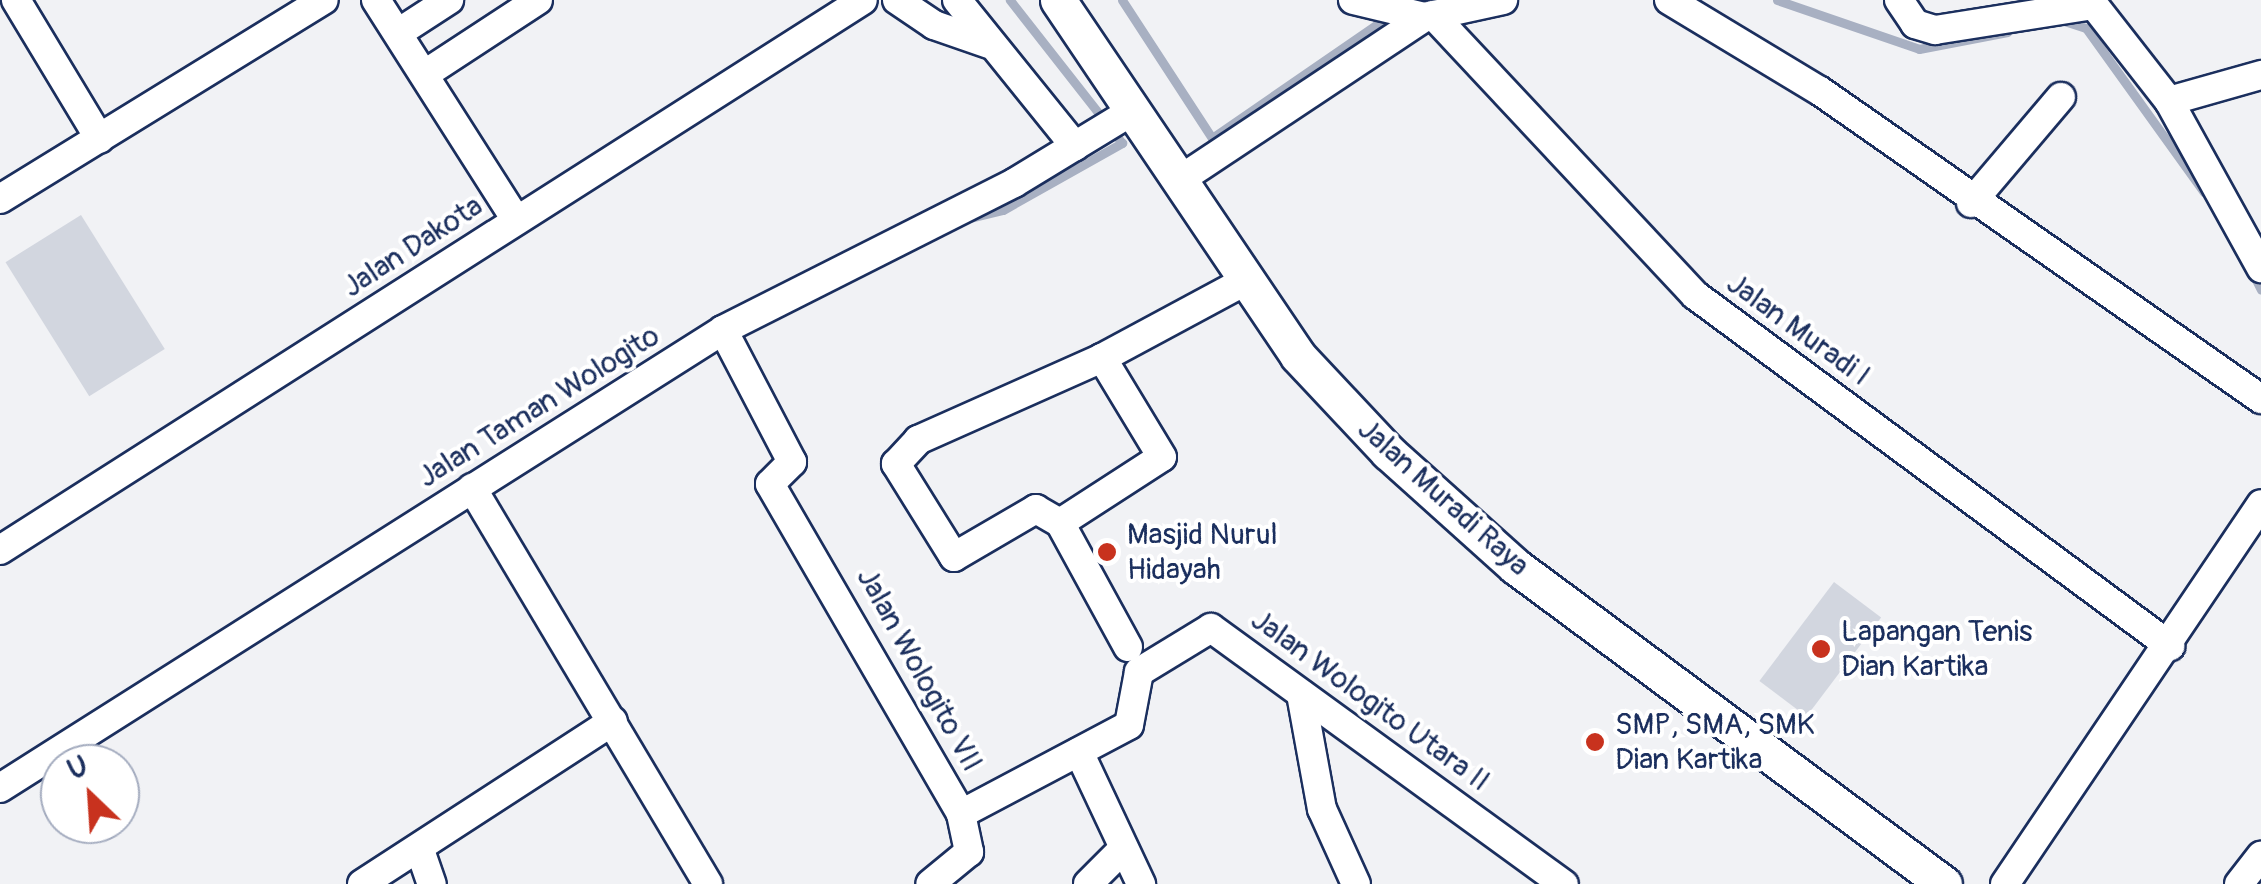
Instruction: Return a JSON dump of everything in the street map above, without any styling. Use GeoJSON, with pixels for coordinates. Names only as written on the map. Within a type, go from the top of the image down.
{"type":"FeatureCollection","features":[{"type":"Feature","properties":{"kind":"street"},"geometry":{"type":"LineString","coordinates":[[16,0],[100,140]]}},
{"type":"Feature","properties":{"kind":"street"},"geometry":{"type":"LineString","coordinates":[[0,199],[324,0]]}},
{"type":"Feature","properties":{"kind":"street"},"geometry":{"type":"LineString","coordinates":[[376,0],[516,220]]}},
{"type":"Feature","properties":{"kind":"street"},"geometry":{"type":"LineString","coordinates":[[398,33],[449,0]]}},
{"type":"Feature","properties":{"kind":"street"},"geometry":{"type":"LineString","coordinates":[[426,74],[538,0]]}},
{"type":"Feature","properties":{"kind":"street","name":"Jalan Dakota"},"geometry":{"type":"LineString","coordinates":[[0,550],[863,0]]}},
{"type":"Feature","properties":{"kind":"street"},"geometry":{"type":"LineString","coordinates":[[897,0],[934,25],[989,44]]}},
{"type":"Feature","properties":{"kind":"street"},"geometry":{"type":"LineString","coordinates":[[957,0],[989,44],[1101,130]]}},
{"type":"Feature","properties":{"kind":"street","name":"Jalan Muradi Raya"},"geometry":{"type":"LineString","coordinates":[[1060,0],[1101,130],[1178,181],[1244,280],[1344,408],[1515,566],[1944,884]]}},
{"type":"Feature","properties":{"kind":"street"},"geometry":{"type":"LineString","coordinates":[[1362,4],[1419,15],[1503,0]]}},
{"type":"Feature","properties":{"kind":"street"},"geometry":{"type":"LineString","coordinates":[[1669,0],[1820,90],[1972,202],[2261,399]]}},
{"type":"Feature","properties":{"kind":"street"},"geometry":{"type":"LineString","coordinates":[[1899,0],[1915,24],[1935,30],[2091,3],[2170,101],[2261,268]]}},
{"type":"Feature","properties":{"kind":"street"},"geometry":{"type":"LineString","coordinates":[[1178,181],[1419,15]]}},
{"type":"Feature","properties":{"kind":"street","name":"Jalan Muradi I"},"geometry":{"type":"LineString","coordinates":[[1419,15],[1695,295],[2170,646]]}},
{"type":"Feature","properties":{"kind":"street"},"geometry":{"type":"LineString","coordinates":[[2170,101],[2261,75]]}},
{"type":"Feature","properties":{"kind":"street"},"geometry":{"type":"LineString","coordinates":[[1972,202],[2061,97]]}},
{"type":"Feature","properties":{"kind":"street","name":"Jalan Taman Wologito"},"geometry":{"type":"LineString","coordinates":[[0,788],[722,330],[1101,130]]}},
{"type":"Feature","properties":{"kind":"street"},"geometry":{"type":"LineString","coordinates":[[1128,646],[1060,522],[1036,509],[954,557],[896,464],[918,440],[1102,358],[1244,280]]}},
{"type":"Feature","properties":{"kind":"street","name":"Jalan Wologito VII"},"geometry":{"type":"LineString","coordinates":[[722,330],[792,462],[769,481],[962,814],[969,852],[930,884]]}},
{"type":"Feature","properties":{"kind":"street"},"geometry":{"type":"LineString","coordinates":[[1060,522],[1162,457],[1102,358]]}},
{"type":"Feature","properties":{"kind":"street"},"geometry":{"type":"LineString","coordinates":[[472,488],[708,884]]}},
{"type":"Feature","properties":{"kind":"street"},"geometry":{"type":"LineString","coordinates":[[2004,884],[2170,646],[2261,504]]}},
{"type":"Feature","properties":{"kind":"street","name":"Jalan Wologito Utara II"},"geometry":{"type":"LineString","coordinates":[[962,814],[1129,726],[1139,672],[1202,629],[1221,632],[1564,884]]}},
{"type":"Feature","properties":{"kind":"street"},"geometry":{"type":"LineString","coordinates":[[1301,694],[1322,808],[1356,884]]}},
{"type":"Feature","properties":{"kind":"street"},"geometry":{"type":"LineString","coordinates":[[362,884],[614,721]]}},
{"type":"Feature","properties":{"kind":"street"},"geometry":{"type":"LineString","coordinates":[[1078,752],[1120,851],[1141,884]]}},
{"type":"Feature","properties":{"kind":"street"},"geometry":{"type":"LineString","coordinates":[[420,850],[432,884]]}},
{"type":"Feature","properties":{"kind":"street"},"geometry":{"type":"LineString","coordinates":[[1088,884],[1120,851]]}},
{"type":"Feature","properties":{"kind":"shaded area"},"geometry":{"type":"Polygon","coordinates":[[[81,215],[165,349],[89,396],[6,262],[81,215]]]}},
{"type":"Feature","properties":{"kind":"shaded area","name":"Lapangan Tenis Dian Kartika"},"geometry":{"type":"Polygon","coordinates":[[[1834,582],[1881,618],[1806,717],[1759,681],[1834,582]]]}},
{"type":"Feature","properties":{"kind":"waterway"},"geometry":{"type":"LineString","coordinates":[[970,218],[1003,210],[1122,143],[1010,0]]}},
{"type":"Feature","properties":{"kind":"waterway"},"geometry":{"type":"LineString","coordinates":[[1122,0],[1212,138],[1390,15]]}},
{"type":"Feature","properties":{"kind":"waterway"},"geometry":{"type":"LineString","coordinates":[[1777,0],[1919,49],[2007,32]]}},
{"type":"Feature","properties":{"kind":"waterway"},"geometry":{"type":"LineString","coordinates":[[2061,20],[2086,28],[2204,192]]}},
{"type":"Feature","properties":{"kind":"waterway"},"geometry":{"type":"LineString","coordinates":[[2251,270],[2261,290]]}},
{"type":"Feature","properties":{"kind":"place","name":"Masjid Nurul Hidayah"},"geometry":{"type":"Point","coordinates":[1107,552]}},
{"type":"Feature","properties":{"kind":"place","name":"Lapangan Tenis Dian Kartika"},"geometry":{"type":"Point","coordinates":[1821,649]}},
{"type":"Feature","properties":{"kind":"place","name":"SMP, SMA, SMK Dian Kartika"},"geometry":{"type":"Point","coordinates":[1595,742]}}]}
